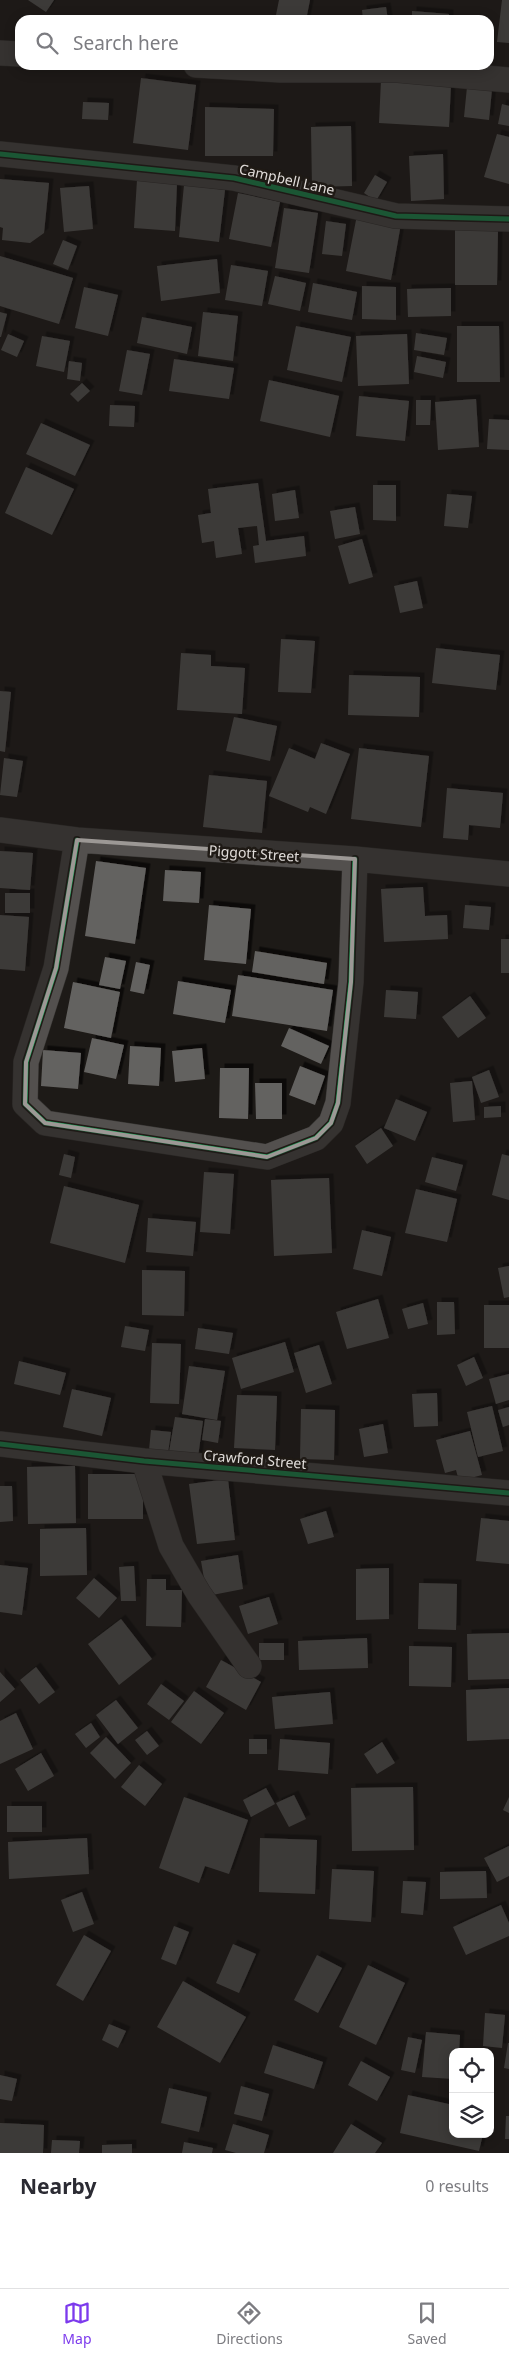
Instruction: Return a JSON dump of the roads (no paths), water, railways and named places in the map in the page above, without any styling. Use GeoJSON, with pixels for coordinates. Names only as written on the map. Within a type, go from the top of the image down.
{"type":"FeatureCollection","features":[{"type":"Feature","properties":{"kind":"street"},"geometry":{"type":"LineString","coordinates":[[0,53],[15,54]]}},
{"type":"Feature","properties":{"kind":"street"},"geometry":{"type":"LineString","coordinates":[[280,70],[398,70],[509,80]]}},
{"type":"Feature","properties":{"kind":"street","name":"Campbell Lane"},"geometry":{"type":"LineString","coordinates":[[0,154],[234,178],[396,216],[509,219]]}},
{"type":"Feature","properties":{"kind":"street","name":"Piggott Street"},"geometry":{"type":"LineString","coordinates":[[0,830],[77,840],[355,859],[509,874]]}},
{"type":"Feature","properties":{"kind":"street"},"geometry":{"type":"LineString","coordinates":[[77,840],[56,968],[26,1062],[24,1104],[45,1123],[267,1157],[316,1138],[331,1123],[338,1103],[350,982],[355,859]]}},
{"type":"Feature","properties":{"kind":"street","name":"Crawford Street"},"geometry":{"type":"LineString","coordinates":[[0,1444],[144,1462],[509,1493]]}},
{"type":"Feature","properties":{"kind":"street"},"geometry":{"type":"LineString","coordinates":[[144,1462],[171,1546],[199,1594],[249,1666]]}}]}
